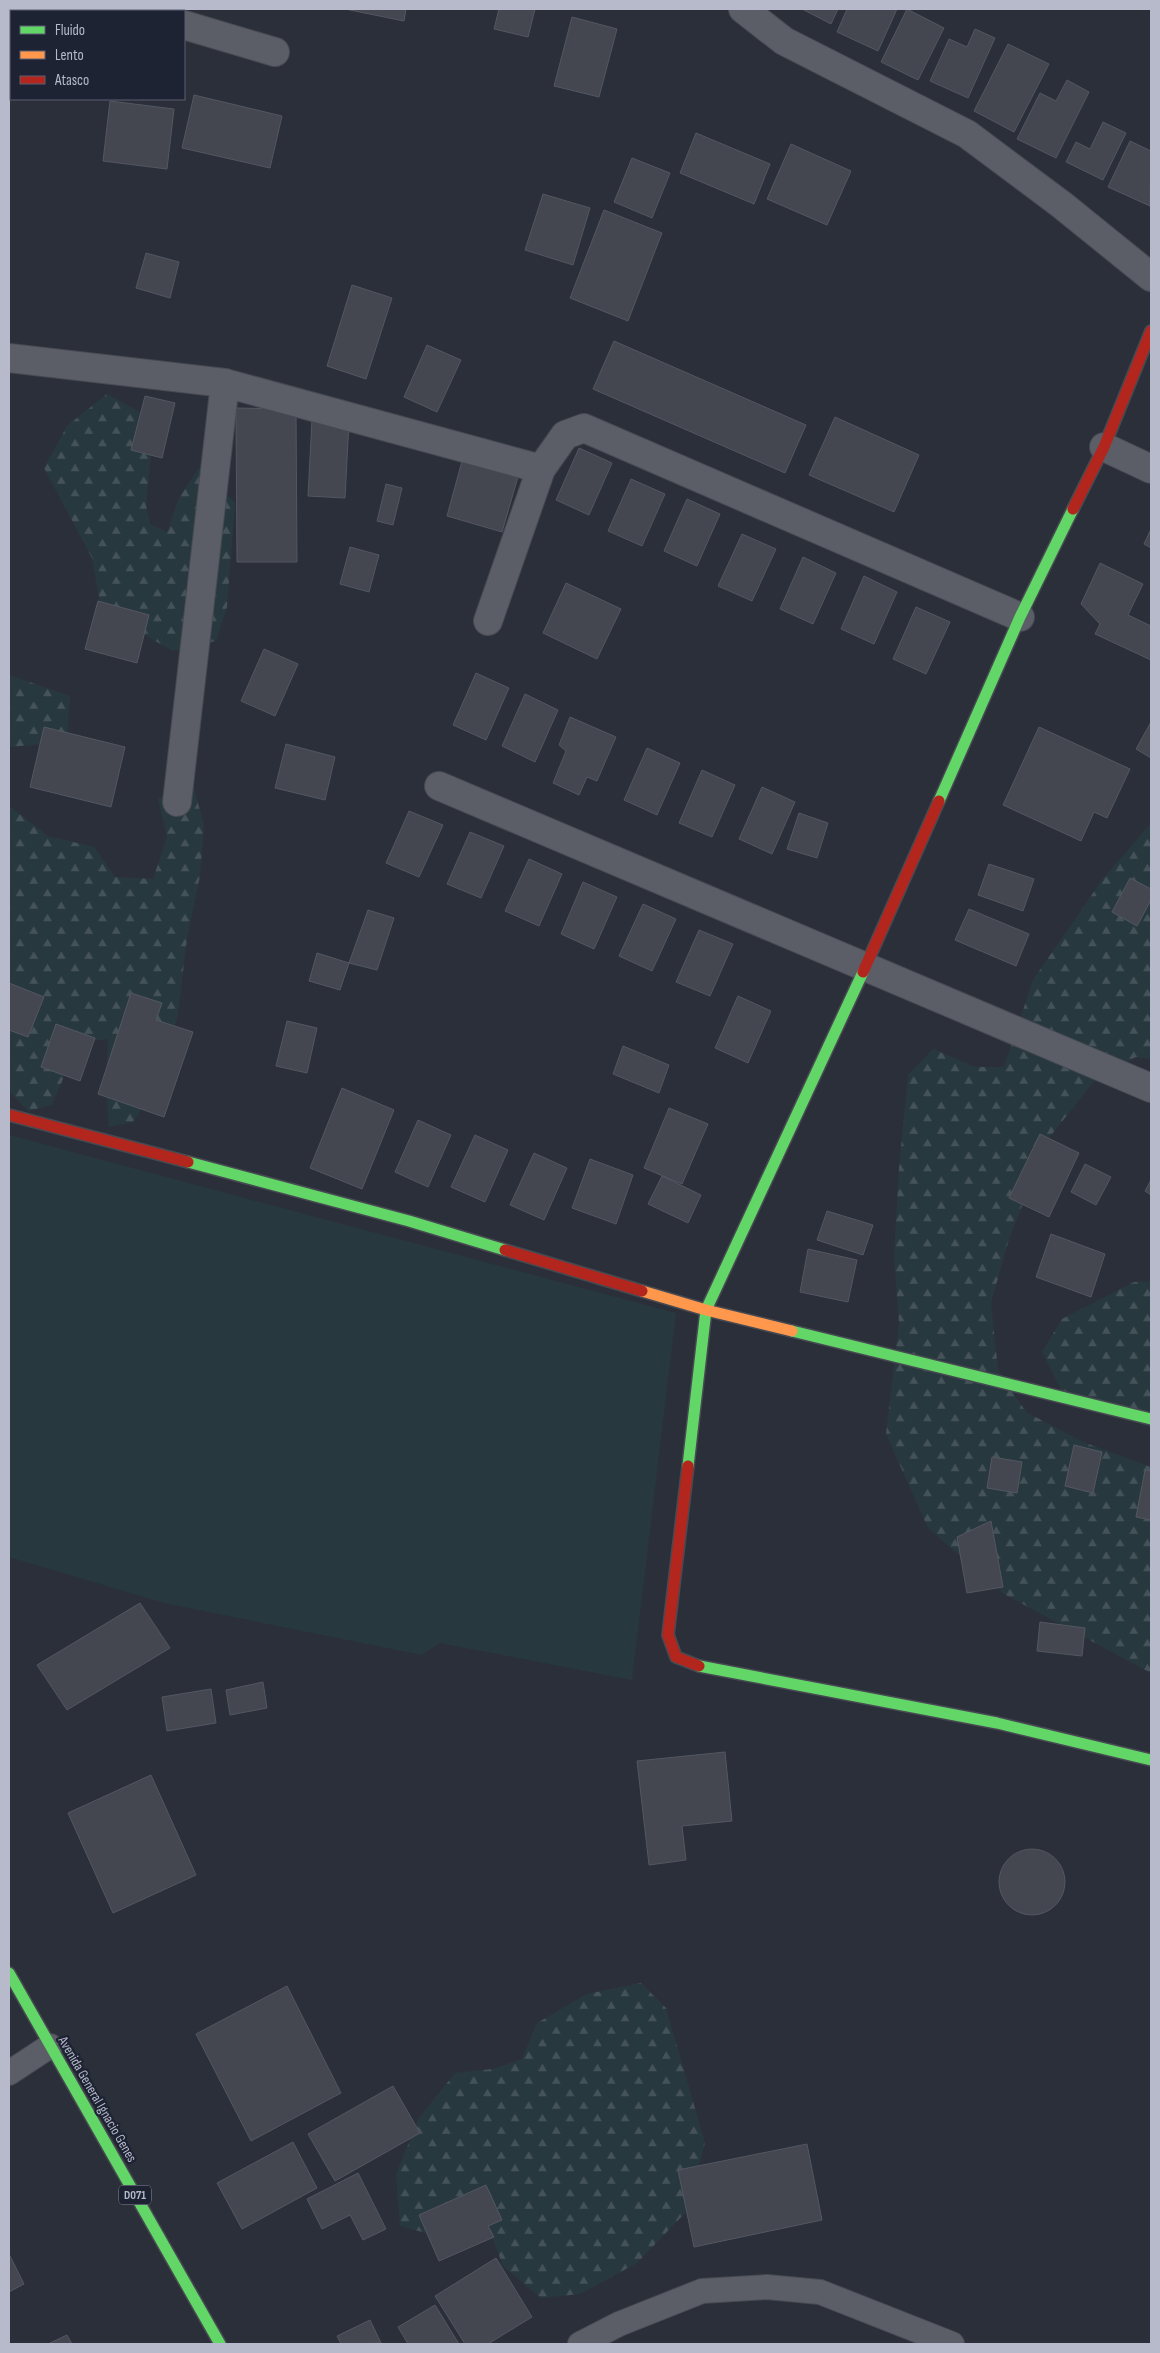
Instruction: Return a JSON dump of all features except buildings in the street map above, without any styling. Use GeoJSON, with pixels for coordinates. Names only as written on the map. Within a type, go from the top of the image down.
{"type":"FeatureCollection","features":[{"type":"Feature","properties":{"kind":"street"},"geometry":{"type":"LineString","coordinates":[[742,9],[784,41],[967,134],[1062,205],[1151,277]]}},
{"type":"Feature","properties":{"kind":"street"},"geometry":{"type":"LineString","coordinates":[[185,25],[275,52]]}},
{"type":"Feature","properties":{"kind":"street"},"geometry":{"type":"LineString","coordinates":[[1151,330],[1104,447],[1020,617],[865,968],[706,1310],[668,1635],[676,1657],[704,1668],[996,1723],[1151,1760]]}},
{"type":"Feature","properties":{"kind":"street"},"geometry":{"type":"LineString","coordinates":[[9,358],[225,383],[541,468]]}},
{"type":"Feature","properties":{"kind":"street"},"geometry":{"type":"LineString","coordinates":[[177,802],[225,383]]}},
{"type":"Feature","properties":{"kind":"street"},"geometry":{"type":"LineString","coordinates":[[488,621],[541,468],[565,436],[584,428],[1020,617]]}},
{"type":"Feature","properties":{"kind":"street"},"geometry":{"type":"LineString","coordinates":[[1104,447],[1151,469]]}},
{"type":"Feature","properties":{"kind":"street"},"geometry":{"type":"LineString","coordinates":[[439,786],[1151,1088]]}},
{"type":"Feature","properties":{"kind":"street"},"geometry":{"type":"LineString","coordinates":[[9,1115],[409,1221],[706,1310],[1151,1419]]}},
{"type":"Feature","properties":{"kind":"street","name":"Avenida General Ignacio Genes"},"geometry":{"type":"LineString","coordinates":[[9,1973],[220,2344]]}},
{"type":"Feature","properties":{"kind":"lane"},"geometry":{"type":"LineString","coordinates":[[9,2073],[50,2046]]}},
{"type":"Feature","properties":{"kind":"lane"},"geometry":{"type":"LineString","coordinates":[[580,2344],[619,2324],[702,2291],[767,2287],[820,2292],[952,2344]]}},
{"type":"Feature","properties":{"kind":"green space"},"geometry":{"type":"Polygon","coordinates":[[[107,394],[141,413],[152,444],[146,505],[150,524],[167,532],[179,498],[201,465],[235,503],[227,607],[216,641],[173,651],[141,633],[100,603],[92,558],[44,468],[67,426],[107,394]]]}},
{"type":"Feature","properties":{"kind":"green space"},"geometry":{"type":"Polygon","coordinates":[[[9,675],[70,696],[67,742],[9,747],[9,675]]]}},
{"type":"Feature","properties":{"kind":"green space"},"geometry":{"type":"Polygon","coordinates":[[[193,784],[204,826],[200,876],[187,938],[178,1014],[160,1080],[133,1122],[109,1127],[106,1092],[108,1039],[79,1041],[52,1105],[28,1111],[9,1091],[9,806],[48,836],[94,847],[115,877],[153,879],[167,837],[158,799],[193,784]]]}},
{"type":"Feature","properties":{"kind":"green space"},"geometry":{"type":"Polygon","coordinates":[[[1151,823],[1151,1059],[1136,1057],[1098,1076],[1049,1138],[1009,1239],[991,1303],[998,1370],[1026,1412],[1083,1442],[1151,1467],[1151,1673],[1004,1594],[928,1528],[886,1434],[899,1323],[894,1257],[899,1168],[908,1075],[933,1049],[975,1067],[1004,1067],[1033,980],[1102,880],[1151,823]]]}},
{"type":"Feature","properties":{"kind":"green space"},"geometry":{"type":"Polygon","coordinates":[[[9,1135],[676,1313],[632,1680],[440,1643],[422,1655],[164,1603],[9,1557],[9,1135]]]}},
{"type":"Feature","properties":{"kind":"green space"},"geometry":{"type":"Polygon","coordinates":[[[1151,1281],[1151,1428],[1061,1390],[1042,1352],[1062,1319],[1134,1282],[1151,1281]]]}},
{"type":"Feature","properties":{"kind":"green space"},"geometry":{"type":"Polygon","coordinates":[[[641,1983],[666,2008],[705,2143],[686,2212],[637,2263],[580,2294],[541,2298],[503,2266],[482,2209],[466,2218],[426,2233],[400,2226],[396,2174],[419,2118],[455,2073],[493,2069],[522,2059],[537,2023],[587,1994],[641,1983]]]}},
{"type":"Feature","properties":{"kind":"traffic: fast"},"geometry":{"type":"LineString","coordinates":[[939,801],[1020,617],[1073,509]]}},
{"type":"Feature","properties":{"kind":"traffic: fast"},"geometry":{"type":"LineString","coordinates":[[688,1466],[706,1310],[863,972]]}},
{"type":"Feature","properties":{"kind":"traffic: fast"},"geometry":{"type":"LineString","coordinates":[[188,1162],[409,1221],[505,1250]]}},
{"type":"Feature","properties":{"kind":"traffic: fast"},"geometry":{"type":"LineString","coordinates":[[792,1331],[1151,1419]]}},
{"type":"Feature","properties":{"kind":"traffic: fast"},"geometry":{"type":"LineString","coordinates":[[699,1666],[997,1723],[1151,1760]]}},
{"type":"Feature","properties":{"kind":"traffic: fast"},"geometry":{"type":"LineString","coordinates":[[9,1973],[220,2344]]}},
{"type":"Feature","properties":{"kind":"traffic: slow"},"geometry":{"type":"LineString","coordinates":[[642,1291],[706,1310],[792,1331]]}},
{"type":"Feature","properties":{"kind":"traffic: jam"},"geometry":{"type":"LineString","coordinates":[[1073,509],[1104,447],[1151,331]]}},
{"type":"Feature","properties":{"kind":"traffic: jam"},"geometry":{"type":"LineString","coordinates":[[863,972],[939,801]]}},
{"type":"Feature","properties":{"kind":"traffic: jam"},"geometry":{"type":"LineString","coordinates":[[9,1115],[188,1162]]}},
{"type":"Feature","properties":{"kind":"traffic: jam"},"geometry":{"type":"LineString","coordinates":[[505,1250],[642,1291]]}},
{"type":"Feature","properties":{"kind":"traffic: jam"},"geometry":{"type":"LineString","coordinates":[[688,1466],[668,1635],[676,1657],[699,1666]]}}]}
